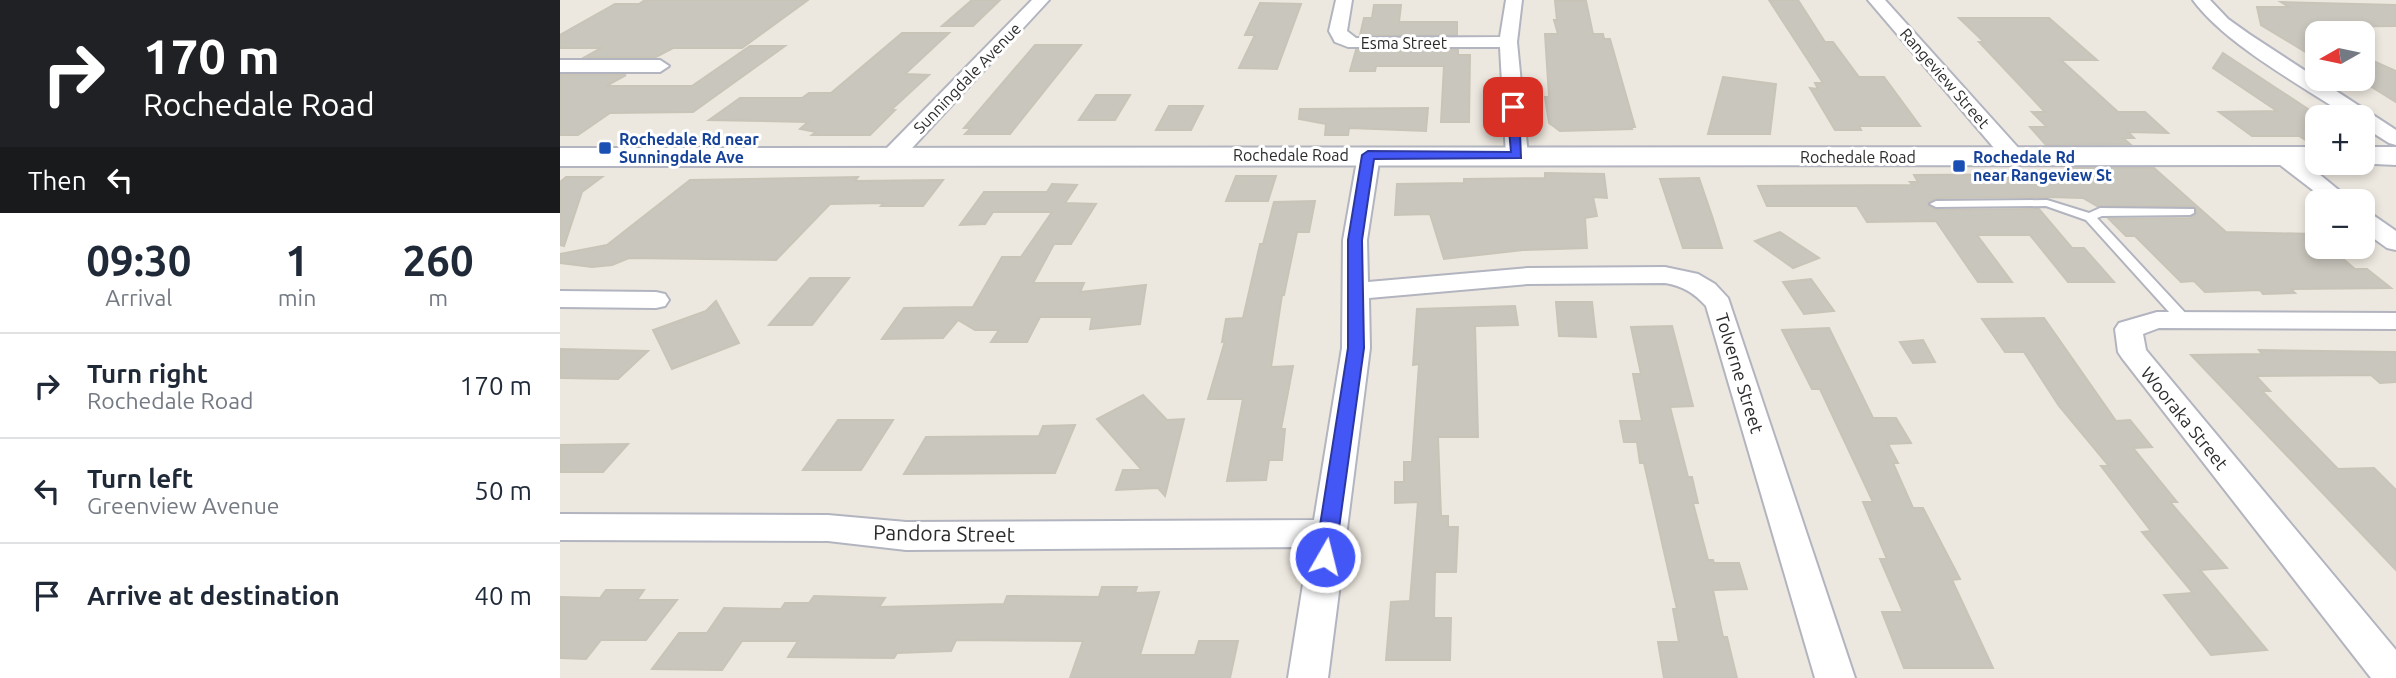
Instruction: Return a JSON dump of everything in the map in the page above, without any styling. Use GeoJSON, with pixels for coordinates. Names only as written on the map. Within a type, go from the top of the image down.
{"type":"FeatureCollection","features":[{"type":"Feature","properties":{"kind":"main road","name":"Rochedale Road"},"geometry":{"type":"LineString","coordinates":[[560,157],[2305,156]]}},
{"type":"Feature","properties":{"kind":"main road"},"geometry":{"type":"LineString","coordinates":[[2375,156],[2396,156]]}},
{"type":"Feature","properties":{"kind":"street","name":"Sunningdale Avenue"},"geometry":{"type":"LineString","coordinates":[[892,156],[1041,0]]}},
{"type":"Feature","properties":{"kind":"street","name":"Esma Street"},"geometry":{"type":"LineString","coordinates":[[1345,0],[1338,31],[1342,38],[1354,43],[1507,42]]}},
{"type":"Feature","properties":{"kind":"street"},"geometry":{"type":"LineString","coordinates":[[1514,0],[1507,42],[1517,156]]}},
{"type":"Feature","properties":{"kind":"street","name":"Rangeview Street"},"geometry":{"type":"LineString","coordinates":[[1876,0],[2014,156]]}},
{"type":"Feature","properties":{"kind":"street"},"geometry":{"type":"LineString","coordinates":[[2201,0],[2222,23],[2243,38],[2396,139]]}},
{"type":"Feature","properties":{"kind":"street"},"geometry":{"type":"LineString","coordinates":[[560,66],[660,66]]}},
{"type":"Feature","properties":{"kind":"street"},"geometry":{"type":"LineString","coordinates":[[1308,678],[1356,348],[1355,240],[1368,155]]}},
{"type":"Feature","properties":{"kind":"street"},"geometry":{"type":"LineString","coordinates":[[2283,156],[2326,189]]}},
{"type":"Feature","properties":{"kind":"street"},"geometry":{"type":"LineString","coordinates":[[2375,228],[2396,243]]}},
{"type":"Feature","properties":{"kind":"street","name":"Tolverne Street"},"geometry":{"type":"LineString","coordinates":[[1356,292],[1528,276],[1665,275],[1689,281],[1706,290],[1719,304],[1835,678]]}},
{"type":"Feature","properties":{"kind":"street"},"geometry":{"type":"LineString","coordinates":[[560,299],[656,300]]}},
{"type":"Feature","properties":{"kind":"street","name":"Wooraka Street"},"geometry":{"type":"LineString","coordinates":[[2395,678],[2132,352],[2129,329],[2157,320],[2396,321]]}},
{"type":"Feature","properties":{"kind":"street","name":"Pandora Street"},"geometry":{"type":"LineString","coordinates":[[560,527],[828,528],[906,536],[1329,533]]}},
{"type":"Feature","properties":{"kind":"lane"},"geometry":{"type":"LineString","coordinates":[[1936,204],[2047,203],[2090,217],[2184,320]]}},
{"type":"Feature","properties":{"kind":"lane"},"geometry":{"type":"LineString","coordinates":[[2090,217],[2100,212],[2190,211]]}},
{"type":"Feature","properties":{"kind":"building"},"geometry":{"type":"Polygon","coordinates":[[[645,0],[808,0],[742,48],[673,48],[656,57],[585,57],[601,48],[560,48],[560,35],[615,4],[639,4],[645,0]]]}},
{"type":"Feature","properties":{"kind":"building"},"geometry":{"type":"Polygon","coordinates":[[[972,0],[1000,0],[973,26],[942,26],[972,0]]]}},
{"type":"Feature","properties":{"kind":"building"},"geometry":{"type":"Polygon","coordinates":[[[1769,0],[1798,0],[1825,42],[1833,42],[1859,77],[1884,77],[1920,126],[1859,126],[1861,130],[1835,130],[1810,88],[1818,89],[1815,83],[1823,83],[1769,0]]]}},
{"type":"Feature","properties":{"kind":"building"},"geometry":{"type":"Polygon","coordinates":[[[1555,1],[1586,1],[1593,34],[1603,34],[1604,39],[1610,39],[1635,127],[1631,127],[1632,129],[1560,131],[1549,123],[1545,97],[1549,97],[1545,34],[1558,34],[1554,20],[1557,20],[1555,1]]]}},
{"type":"Feature","properties":{"kind":"building"},"geometry":{"type":"Polygon","coordinates":[[[2281,2],[2396,5],[2396,26],[2375,26],[2375,21],[2305,21],[2305,52],[2261,25],[2257,7],[2289,7],[2281,2]]]}},
{"type":"Feature","properties":{"kind":"building"},"geometry":{"type":"Polygon","coordinates":[[[1260,3],[1301,4],[1277,69],[1239,68],[1255,35],[1245,35],[1260,3]]]}},
{"type":"Feature","properties":{"kind":"building"},"geometry":{"type":"Polygon","coordinates":[[[1374,5],[1401,5],[1399,22],[1457,22],[1457,35],[1360,35],[1364,18],[1372,18],[1374,5]]]}},
{"type":"Feature","properties":{"kind":"building"},"geometry":{"type":"Polygon","coordinates":[[[1959,18],[2049,18],[2097,60],[2061,60],[2118,112],[2145,112],[2168,133],[2128,132],[2134,138],[2123,138],[2130,144],[2046,145],[2030,127],[2047,127],[2032,112],[2045,112],[1979,42],[1984,42],[1959,18]]]}},
{"type":"Feature","properties":{"kind":"building"},"geometry":{"type":"Polygon","coordinates":[[[902,33],[949,33],[905,74],[929,75],[891,110],[895,110],[870,135],[812,135],[816,132],[800,129],[808,122],[709,120],[740,98],[802,98],[809,93],[831,93],[902,33]]]}},
{"type":"Feature","properties":{"kind":"building"},"geometry":{"type":"Polygon","coordinates":[[[1035,45],[1081,45],[1010,134],[965,134],[971,128],[964,128],[1035,45]]]}},
{"type":"Feature","properties":{"kind":"building"},"geometry":{"type":"Polygon","coordinates":[[[750,46],[785,46],[693,112],[610,113],[578,135],[560,135],[560,75],[626,75],[606,86],[692,86],[750,46]]]}},
{"type":"Feature","properties":{"kind":"building"},"geometry":{"type":"Polygon","coordinates":[[[1356,50],[1458,50],[1458,55],[1470,55],[1469,122],[1441,122],[1444,66],[1376,66],[1375,71],[1350,71],[1356,50]]]}},
{"type":"Feature","properties":{"kind":"building"},"geometry":{"type":"Polygon","coordinates":[[[2223,53],[2305,107],[2305,140],[2299,136],[2252,136],[2219,112],[2277,111],[2213,68],[2223,53]]]}},
{"type":"Feature","properties":{"kind":"building"},"geometry":{"type":"Polygon","coordinates":[[[2375,62],[2396,71],[2396,102],[2375,89],[2375,62]]]}},
{"type":"Feature","properties":{"kind":"building"},"geometry":{"type":"Polygon","coordinates":[[[1723,77],[1776,84],[1770,134],[1708,134],[1723,77]]]}},
{"type":"Feature","properties":{"kind":"building"},"geometry":{"type":"Polygon","coordinates":[[[1096,95],[1130,95],[1115,120],[1079,120],[1096,95]]]}},
{"type":"Feature","properties":{"kind":"building"},"geometry":{"type":"Polygon","coordinates":[[[1169,106],[1203,106],[1191,130],[1156,130],[1169,106]]]}},
{"type":"Feature","properties":{"kind":"building"},"geometry":{"type":"Polygon","coordinates":[[[1428,108],[1426,131],[1349,128],[1348,135],[1325,135],[1326,124],[1299,119],[1300,109],[1428,108]]]}},
{"type":"Feature","properties":{"kind":"building"},"geometry":{"type":"Polygon","coordinates":[[[2068,168],[2154,168],[2226,232],[2305,234],[2305,259],[2343,259],[2355,269],[2367,269],[2391,288],[2291,289],[2295,293],[2263,294],[2260,290],[2205,292],[2194,281],[2181,282],[2135,236],[2126,236],[2109,219],[2190,218],[2197,213],[2194,206],[2097,206],[2083,198],[1936,198],[1928,205],[1936,210],[2039,209],[2072,248],[2084,248],[2114,282],[2068,282],[2030,235],[1977,235],[2012,282],[1978,282],[1936,221],[1867,222],[1857,206],[1767,206],[1758,186],[1913,185],[1910,182],[1918,182],[1914,175],[2074,174],[2068,168]]]}},
{"type":"Feature","properties":{"kind":"building"},"geometry":{"type":"Polygon","coordinates":[[[1545,173],[1604,174],[1607,198],[1593,197],[1597,216],[1585,218],[1587,248],[1523,250],[1444,259],[1430,214],[1395,215],[1397,184],[1464,183],[1464,179],[1545,178],[1545,173]]]}},
{"type":"Feature","properties":{"kind":"building"},"geometry":{"type":"Polygon","coordinates":[[[1236,176],[1276,176],[1268,201],[1226,201],[1236,176]]]}},
{"type":"Feature","properties":{"kind":"building"},"geometry":{"type":"Polygon","coordinates":[[[566,177],[602,177],[582,192],[564,246],[560,245],[560,182],[566,177]]]}},
{"type":"Feature","properties":{"kind":"building"},"geometry":{"type":"Polygon","coordinates":[[[858,177],[855,181],[943,180],[923,206],[881,206],[884,203],[830,204],[776,260],[629,258],[612,265],[592,267],[560,263],[560,254],[607,245],[690,180],[858,177]]]}},
{"type":"Feature","properties":{"kind":"building"},"geometry":{"type":"Polygon","coordinates":[[[1699,178],[1722,248],[1683,248],[1660,179],[1699,178]]]}},
{"type":"Feature","properties":{"kind":"building"},"geometry":{"type":"Polygon","coordinates":[[[1052,184],[1077,185],[1065,203],[1096,204],[1071,244],[1054,244],[1033,283],[1084,283],[1080,292],[1146,285],[1140,324],[1090,329],[1092,317],[1040,317],[1027,342],[991,342],[999,330],[975,330],[958,320],[943,338],[882,339],[904,308],[973,307],[1002,257],[1021,257],[1052,212],[993,212],[985,224],[960,225],[984,192],[1047,192],[1052,184]]]}},
{"type":"Feature","properties":{"kind":"building"},"geometry":{"type":"Polygon","coordinates":[[[1315,201],[1309,232],[1297,232],[1282,295],[1271,367],[1293,366],[1281,429],[1285,429],[1282,460],[1269,460],[1266,480],[1227,481],[1243,399],[1208,399],[1225,341],[1222,342],[1226,319],[1243,318],[1260,244],[1263,244],[1274,202],[1315,201]]]}},
{"type":"Feature","properties":{"kind":"building"},"geometry":{"type":"Polygon","coordinates":[[[1780,232],[1819,258],[1793,268],[1755,241],[1780,232]]]}},
{"type":"Feature","properties":{"kind":"building"},"geometry":{"type":"Polygon","coordinates":[[[810,278],[849,278],[812,325],[769,325],[810,278]]]}},
{"type":"Feature","properties":{"kind":"building"},"geometry":{"type":"Polygon","coordinates":[[[1811,279],[1834,311],[1804,314],[1783,282],[1811,279]]]}},
{"type":"Feature","properties":{"kind":"building"},"geometry":{"type":"Polygon","coordinates":[[[716,301],[739,343],[672,369],[653,330],[706,311],[716,301]]]}},
{"type":"Feature","properties":{"kind":"building"},"geometry":{"type":"Polygon","coordinates":[[[1556,302],[1592,302],[1596,337],[1559,336],[1556,302]]]}},
{"type":"Feature","properties":{"kind":"building"},"geometry":{"type":"Polygon","coordinates":[[[1515,306],[1518,325],[1475,326],[1478,437],[1438,437],[1441,516],[1448,516],[1448,527],[1458,527],[1456,572],[1435,572],[1434,618],[1451,618],[1450,660],[1386,660],[1391,602],[1410,601],[1418,502],[1395,503],[1395,482],[1404,482],[1404,462],[1412,462],[1419,364],[1413,365],[1417,309],[1515,306]]]}},
{"type":"Feature","properties":{"kind":"building"},"geometry":{"type":"Polygon","coordinates":[[[2044,318],[2116,421],[2130,420],[2152,447],[2133,448],[2177,502],[2170,502],[2227,568],[2200,570],[2267,650],[2211,655],[2164,595],[2193,593],[2142,532],[2151,531],[2101,466],[2109,466],[2059,406],[2024,352],[2005,352],[1982,319],[2044,318]]]}},
{"type":"Feature","properties":{"kind":"building"},"geometry":{"type":"Polygon","coordinates":[[[1672,326],[1693,406],[1670,407],[1688,477],[1692,477],[1698,503],[1693,503],[1708,560],[1713,560],[1714,563],[1739,563],[1747,589],[1713,590],[1723,637],[1727,637],[1737,678],[1664,678],[1658,642],[1679,642],[1673,609],[1677,609],[1644,463],[1640,463],[1637,442],[1624,442],[1620,421],[1642,421],[1633,374],[1641,374],[1631,327],[1672,326]]]}},
{"type":"Feature","properties":{"kind":"building"},"geometry":{"type":"Polygon","coordinates":[[[1829,328],[1873,418],[1896,418],[1911,443],[1888,444],[1898,463],[1893,463],[1913,508],[1923,508],[1960,579],[1952,580],[1993,668],[1904,668],[1882,612],[1903,612],[1880,559],[1887,559],[1863,502],[1873,502],[1820,389],[1812,389],[1782,330],[1829,328]]]}},
{"type":"Feature","properties":{"kind":"building"},"geometry":{"type":"Polygon","coordinates":[[[1923,340],[1935,362],[1913,363],[1900,342],[1923,340]]]}},
{"type":"Feature","properties":{"kind":"building"},"geometry":{"type":"Polygon","coordinates":[[[560,349],[648,351],[618,379],[560,378],[560,349]]]}},
{"type":"Feature","properties":{"kind":"building"},"geometry":{"type":"Polygon","coordinates":[[[2259,350],[2396,352],[2396,382],[2380,383],[2371,375],[2256,376],[2270,391],[2262,391],[2338,469],[2374,468],[2396,490],[2396,570],[2191,355],[2262,354],[2259,350]]]}},
{"type":"Feature","properties":{"kind":"building"},"geometry":{"type":"Polygon","coordinates":[[[1143,395],[1167,420],[1184,419],[1165,496],[1158,488],[1116,490],[1123,470],[1142,470],[1097,419],[1143,395]]]}},
{"type":"Feature","properties":{"kind":"building"},"geometry":{"type":"Polygon","coordinates":[[[838,420],[893,420],[861,470],[803,470],[838,420]]]}},
{"type":"Feature","properties":{"kind":"building"},"geometry":{"type":"Polygon","coordinates":[[[1075,425],[1055,473],[904,474],[926,437],[1039,436],[1043,426],[1075,425]]]}},
{"type":"Feature","properties":{"kind":"building"},"geometry":{"type":"Polygon","coordinates":[[[628,444],[603,472],[560,472],[560,445],[628,444]]]}},
{"type":"Feature","properties":{"kind":"building"},"geometry":{"type":"Polygon","coordinates":[[[1102,587],[1137,587],[1135,593],[1159,592],[1140,655],[1195,655],[1199,641],[1238,641],[1230,678],[1070,678],[1083,641],[956,640],[951,651],[897,653],[894,658],[788,657],[798,641],[742,641],[722,670],[652,669],[679,633],[707,633],[724,608],[781,609],[785,603],[809,603],[814,596],[885,598],[879,607],[1004,604],[1007,596],[1099,597],[1102,587]]]}},
{"type":"Feature","properties":{"kind":"building"},"geometry":{"type":"Polygon","coordinates":[[[606,590],[644,590],[637,600],[677,600],[646,640],[601,640],[586,659],[560,658],[560,597],[600,598],[606,590]]]}},
{"type":"Feature","properties":{"kind":"place","name":"Rochedale Rd near Sunningdale Ave"},"geometry":{"type":"Point","coordinates":[605,148]}},
{"type":"Feature","properties":{"kind":"place","name":"Rochedale Rd near Rangeview St"},"geometry":{"type":"Point","coordinates":[1959,166]}},
{"type":"Feature","properties":{"kind":"route"},"geometry":{"type":"LineString","coordinates":[[1325,557],[1356,348],[1355,240],[1368,155],[1517,156],[1513,107]]}}]}
